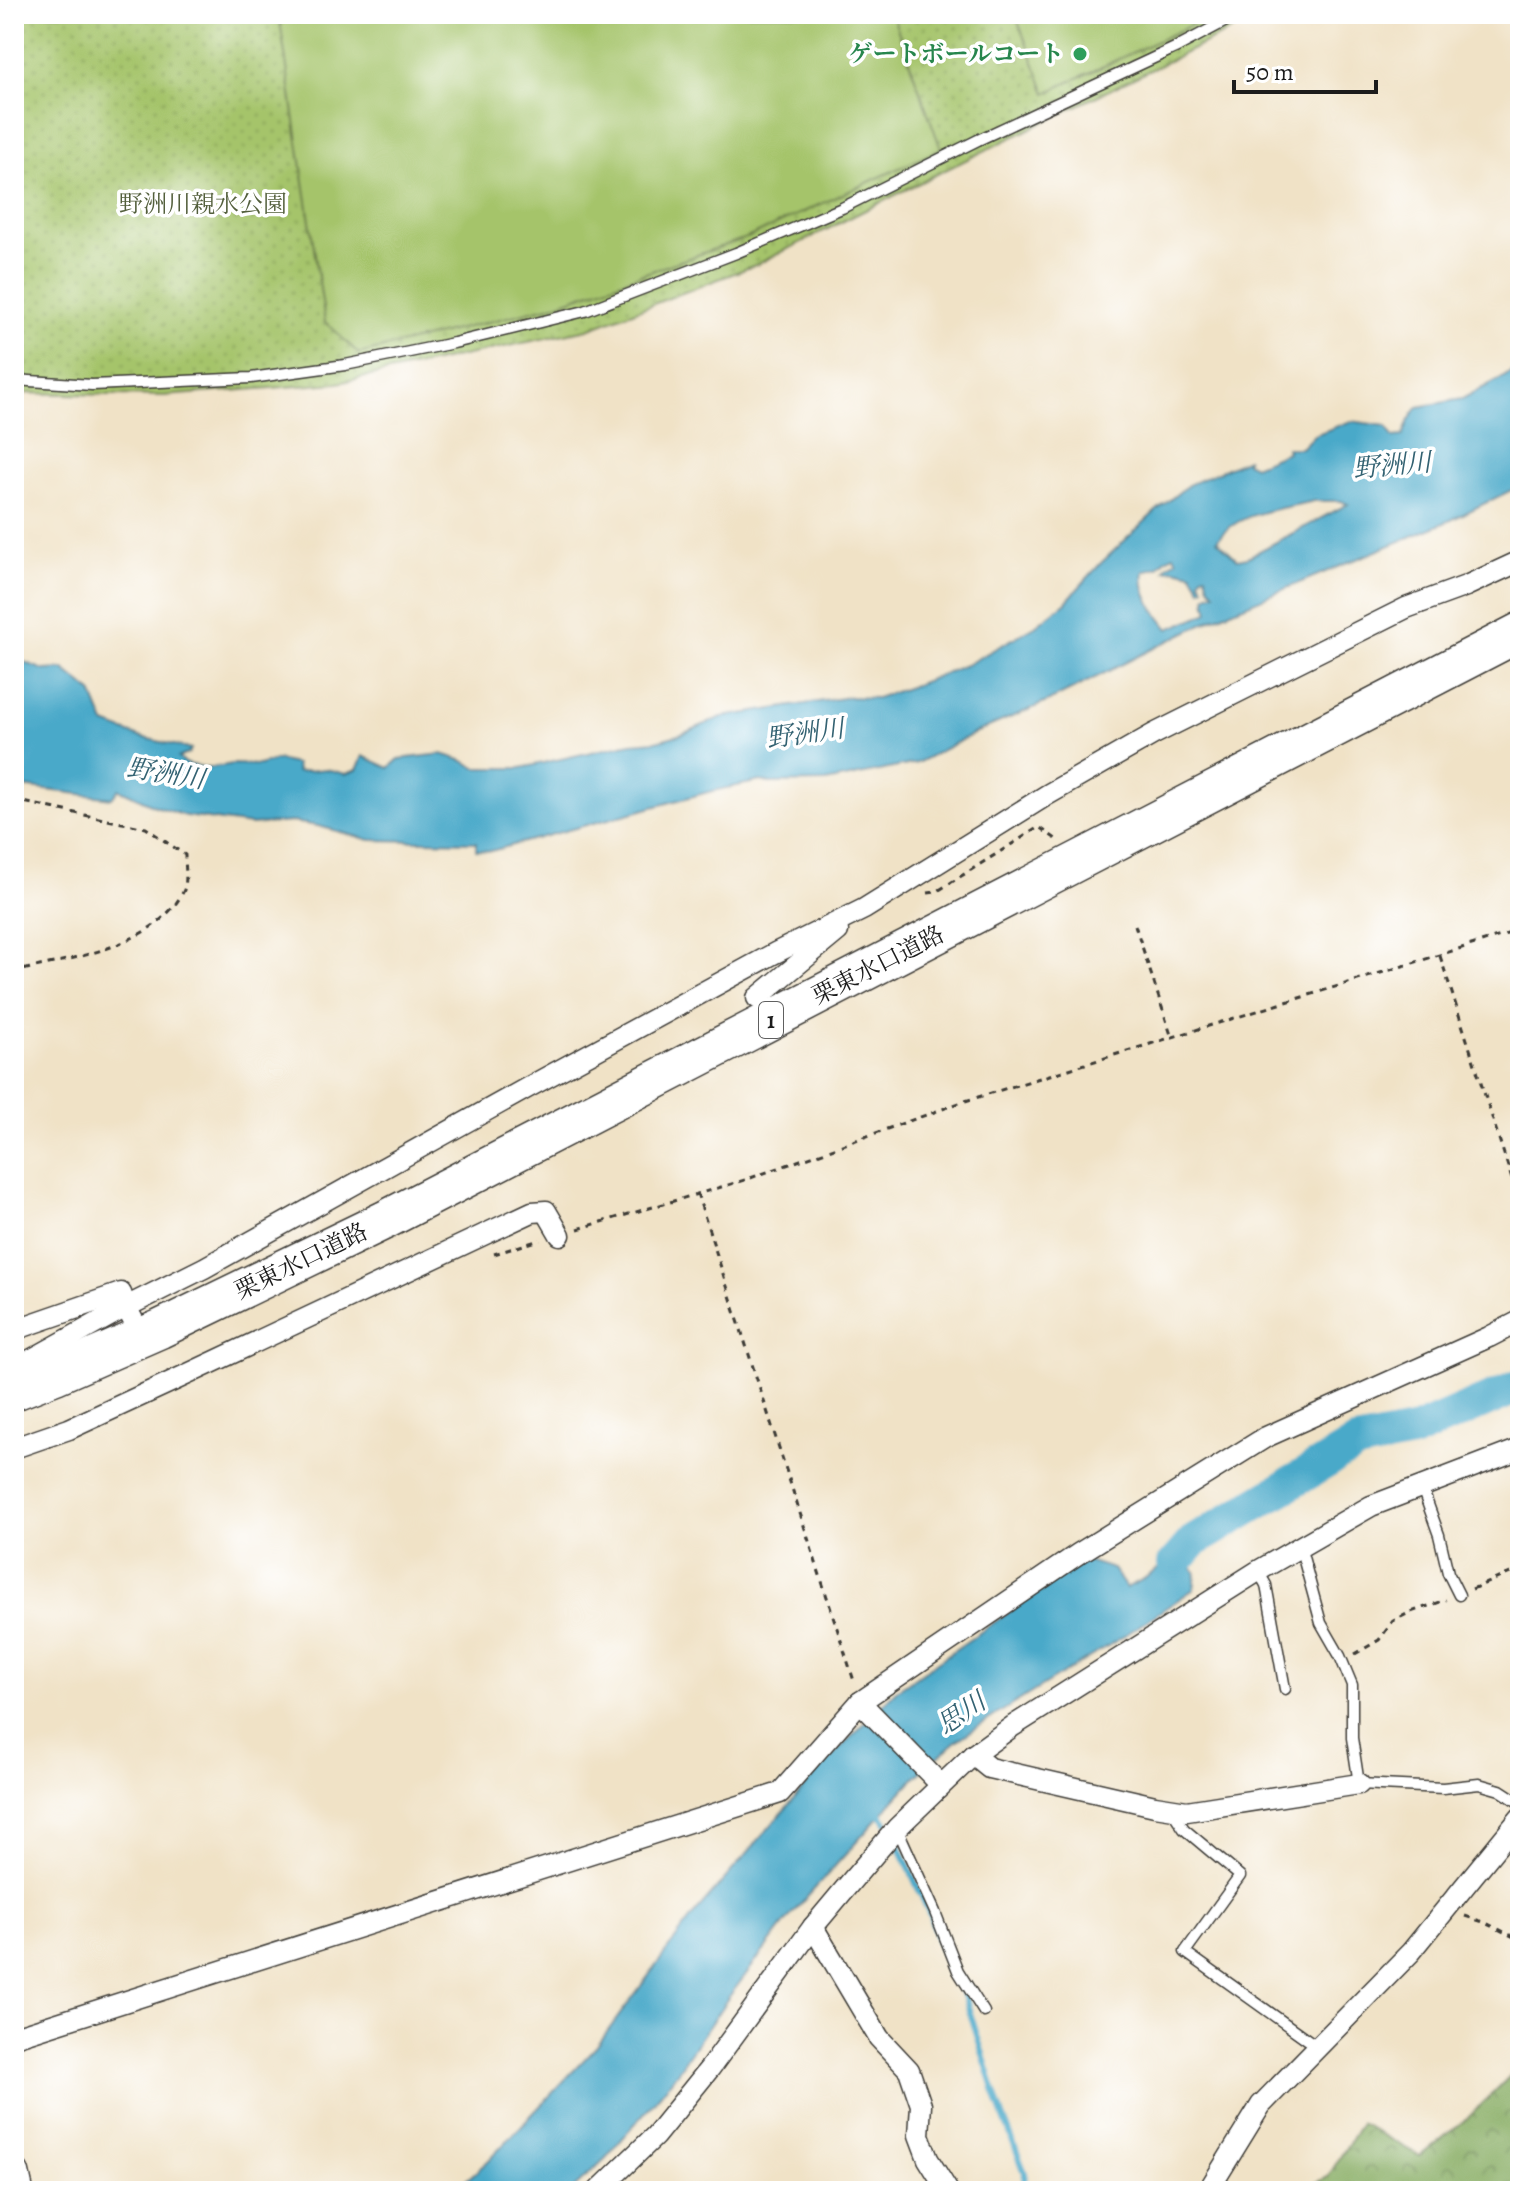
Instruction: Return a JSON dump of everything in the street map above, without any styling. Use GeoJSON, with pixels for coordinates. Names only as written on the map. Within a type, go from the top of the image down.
{"type":"FeatureCollection","features":[{"type":"Feature","properties":{"kind":"highway","name":"栗東水口道路"},"geometry":{"type":"LineString","coordinates":[[14,1391],[134,1322],[385,1220],[1520,632]]}},
{"type":"Feature","properties":{"kind":"street"},"geometry":{"type":"LineString","coordinates":[[14,1369],[134,1322],[217,1262],[527,1088],[775,953],[864,909],[1047,795],[1154,734],[1406,608],[1466,586],[1520,561]]}},
{"type":"Feature","properties":{"kind":"street"},"geometry":{"type":"LineString","coordinates":[[757,998],[864,909]]}},
{"type":"Feature","properties":{"kind":"street"},"geometry":{"type":"LineString","coordinates":[[14,1448],[69,1429],[177,1380],[532,1212],[546,1211],[560,1235]]}},
{"type":"Feature","properties":{"kind":"street"},"geometry":{"type":"LineString","coordinates":[[14,1330],[121,1293],[134,1322]]}},
{"type":"Feature","properties":{"kind":"street"},"geometry":{"type":"LineString","coordinates":[[14,2037],[780,1793],[864,1706],[1078,1554],[1266,1437],[1520,1321]]}},
{"type":"Feature","properties":{"kind":"street"},"geometry":{"type":"LineString","coordinates":[[598,2191],[655,2136],[710,2068],[813,1927],[938,1782],[1013,1726],[1300,1546],[1371,1506],[1520,1449]]}},
{"type":"Feature","properties":{"kind":"street"},"geometry":{"type":"LineString","coordinates":[[864,1706],[938,1782]]}},
{"type":"Feature","properties":{"kind":"street"},"geometry":{"type":"LineString","coordinates":[[973,1755],[989,1768],[1187,1811],[1359,1784]]}},
{"type":"Feature","properties":{"kind":"street"},"geometry":{"type":"LineString","coordinates":[[1208,2191],[1261,2105],[1411,1952],[1520,1818]]}},
{"type":"Feature","properties":{"kind":"street"},"geometry":{"type":"LineString","coordinates":[[813,1927],[879,2038],[909,2070],[921,2105],[919,2135],[928,2159],[948,2191]]}},
{"type":"Feature","properties":{"kind":"street"},"geometry":{"type":"LineString","coordinates":[[14,2173],[18,2191]]}},
{"type":"Feature","properties":{"kind":"lane"},"geometry":{"type":"LineString","coordinates":[[14,380],[92,385],[251,378],[345,365],[454,343],[585,311],[842,208],[1175,48],[1239,14]]}},
{"type":"Feature","properties":{"kind":"lane"},"geometry":{"type":"LineString","coordinates":[[1421,1485],[1439,1535],[1448,1573],[1459,1595]]}},
{"type":"Feature","properties":{"kind":"lane"},"geometry":{"type":"LineString","coordinates":[[1300,1546],[1321,1623],[1352,1685],[1352,1738],[1359,1784],[1443,1788],[1479,1784],[1500,1790],[1520,1803]]}},
{"type":"Feature","properties":{"kind":"lane"},"geometry":{"type":"LineString","coordinates":[[1258,1571],[1266,1585],[1285,1689]]}},
{"type":"Feature","properties":{"kind":"lane"},"geometry":{"type":"LineString","coordinates":[[1171,1809],[1184,1829],[1240,1876],[1185,1952],[1318,2047]]}},
{"type":"Feature","properties":{"kind":"lane"},"geometry":{"type":"LineString","coordinates":[[897,1828],[958,1971],[984,2012]]}},
{"type":"Feature","properties":{"kind":"path"},"geometry":{"type":"LineString","coordinates":[[14,800],[146,828],[185,855],[185,889],[163,920],[119,945],[14,972]]}},
{"type":"Feature","properties":{"kind":"path"},"geometry":{"type":"LineString","coordinates":[[907,884],[923,893],[936,892],[1039,827],[1056,839]]}},
{"type":"Feature","properties":{"kind":"path"},"geometry":{"type":"LineString","coordinates":[[1135,925],[1172,1038]]}},
{"type":"Feature","properties":{"kind":"path"},"geometry":{"type":"LineString","coordinates":[[487,1255],[745,1180],[962,1102],[1520,930]]}},
{"type":"Feature","properties":{"kind":"path"},"geometry":{"type":"LineString","coordinates":[[1440,956],[1520,1204]]}},
{"type":"Feature","properties":{"kind":"path"},"geometry":{"type":"LineString","coordinates":[[697,1193],[864,1706]]}},
{"type":"Feature","properties":{"kind":"path"},"geometry":{"type":"LineString","coordinates":[[1340,1656],[1354,1654],[1379,1640],[1393,1621],[1411,1612],[1520,1569]]}},
{"type":"Feature","properties":{"kind":"path"},"geometry":{"type":"LineString","coordinates":[[1445,1910],[1486,1923],[1520,1940]]}},
{"type":"Feature","properties":{"kind":"green space","name":"野洲川親水公園"},"geometry":{"type":"Polygon","coordinates":[[[14,14],[1265,14],[758,264],[588,329],[338,383],[164,396],[14,393],[14,14]]]}},
{"type":"Feature","properties":{"kind":"green space"},"geometry":{"type":"Polygon","coordinates":[[[279,14],[892,14],[941,149],[749,237],[548,307],[359,354],[325,322],[279,14]]]}},
{"type":"Feature","properties":{"kind":"green space","name":"ゲートボールコート"},"geometry":{"type":"Polygon","coordinates":[[[1015,14],[1215,14],[1046,93],[1015,14]]]}},
{"type":"Feature","properties":{"kind":"green space"},"geometry":{"type":"Polygon","coordinates":[[[1520,2066],[1520,2191],[1300,2191],[1328,2177],[1361,2123],[1420,2156],[1471,2115],[1520,2066]]]}},
{"type":"Feature","properties":{"kind":"water","name":"野洲川"},"geometry":{"type":"Polygon","coordinates":[[[1520,368],[1520,486],[1451,520],[1212,619],[917,763],[826,782],[761,781],[712,791],[491,851],[476,850],[476,842],[370,840],[292,822],[251,825],[186,816],[119,789],[112,798],[22,787],[14,781],[14,658],[44,670],[63,669],[92,692],[105,724],[140,737],[191,749],[178,758],[187,764],[207,768],[233,764],[259,765],[276,760],[296,764],[297,772],[326,769],[346,774],[357,770],[363,756],[389,768],[399,759],[442,754],[476,768],[521,768],[631,743],[656,741],[722,717],[849,697],[876,698],[968,664],[1035,626],[1065,603],[1101,563],[1188,485],[1247,459],[1246,462],[1254,466],[1287,452],[1286,448],[1301,448],[1314,435],[1351,421],[1386,426],[1393,437],[1403,436],[1418,407],[1462,399],[1520,368]],[[1314,501],[1248,517],[1226,530],[1217,540],[1237,559],[1248,557],[1348,504],[1314,501]],[[1174,555],[1158,567],[1144,571],[1143,579],[1150,602],[1169,629],[1209,612],[1207,595],[1215,592],[1209,586],[1206,574],[1200,580],[1204,588],[1201,589],[1192,573],[1165,570],[1177,560],[1174,555]]]}},
{"type":"Feature","properties":{"kind":"water"},"geometry":{"type":"Polygon","coordinates":[[[1209,1531],[1188,1562],[1196,1573],[1194,1589],[956,1741],[913,1779],[792,1914],[728,1998],[669,2084],[606,2158],[571,2191],[454,2191],[488,2161],[596,2047],[691,1918],[819,1770],[897,1690],[1074,1567],[1088,1561],[1113,1569],[1126,1588],[1178,1555],[1189,1539],[1209,1531]]]}},
{"type":"Feature","properties":{"kind":"waterway","name":"思川"},"geometry":{"type":"LineString","coordinates":[[1174,1564],[1193,1542],[1356,1444],[1412,1433],[1520,1386]]}},
{"type":"Feature","properties":{"kind":"waterway"},"geometry":{"type":"LineString","coordinates":[[880,1808],[880,1815],[886,1822]]}},
{"type":"Feature","properties":{"kind":"waterway"},"geometry":{"type":"LineString","coordinates":[[898,1843],[930,1915],[937,1940],[965,1997],[999,2105],[1025,2173],[1023,2191]]}},
{"type":"Feature","properties":{"kind":"place","name":"ゲートボールコート"},"geometry":{"type":"Point","coordinates":[1080,54]}}]}
